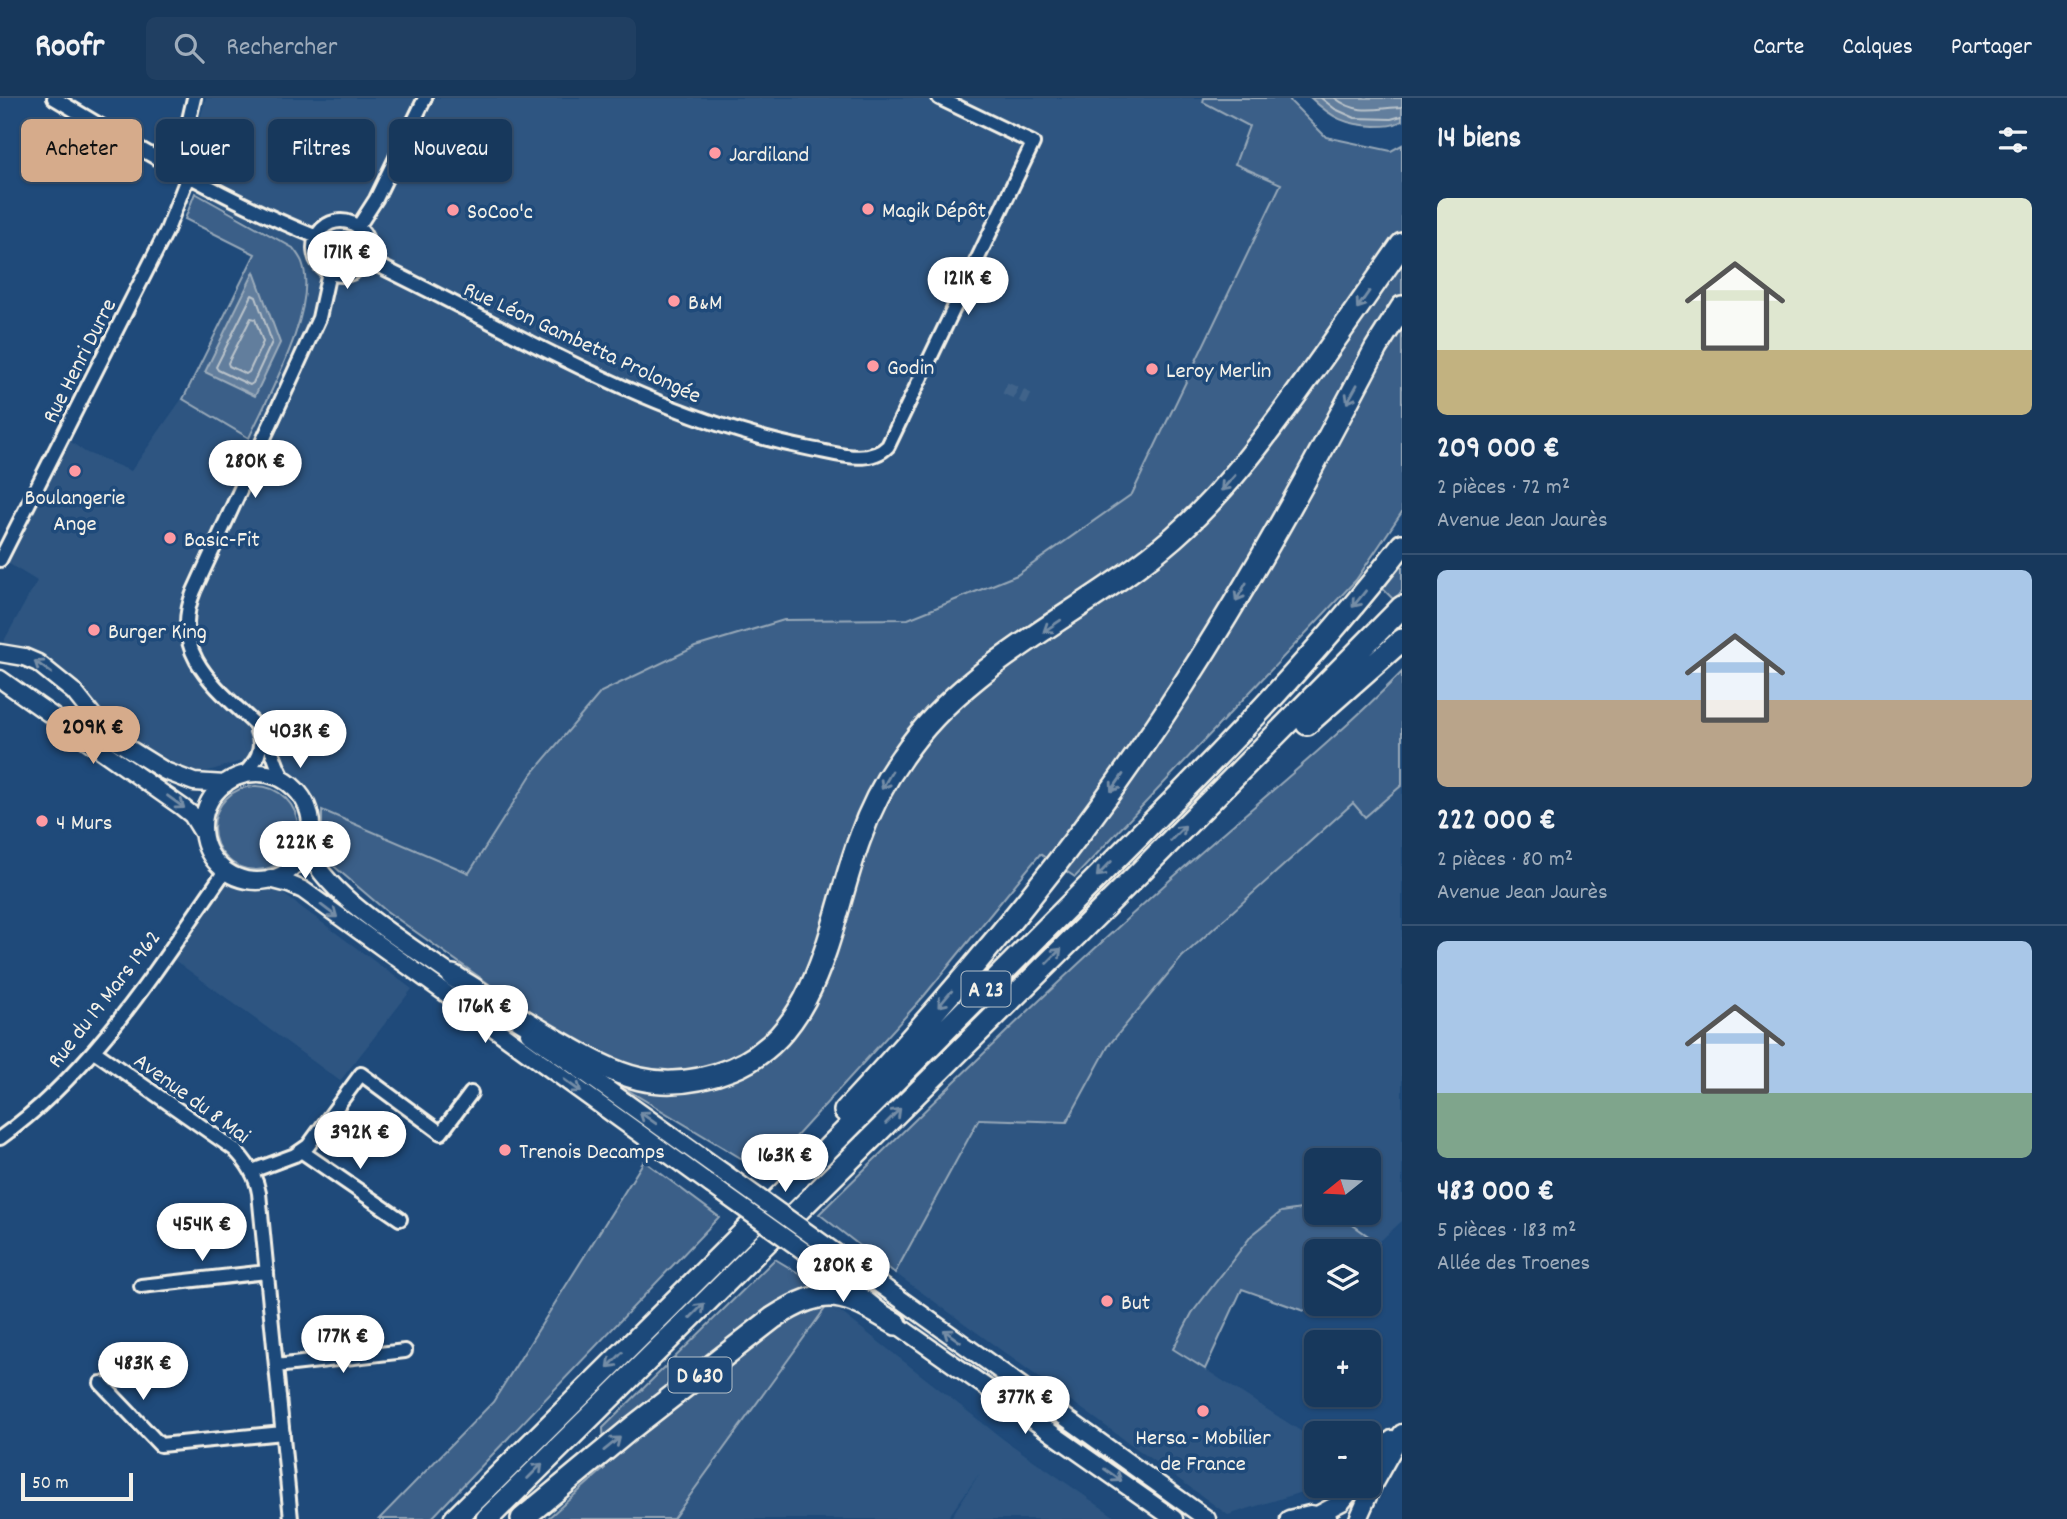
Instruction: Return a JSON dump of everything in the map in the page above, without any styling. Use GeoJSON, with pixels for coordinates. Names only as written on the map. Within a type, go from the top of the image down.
{"type":"FeatureCollection","features":[{"type":"Feature","properties":{"kind":"highway"},"geometry":{"type":"LineString","coordinates":[[453,976],[598,1065],[631,1077],[668,1082],[693,1080],[737,1067],[765,1049],[789,1025],[811,989],[865,824],[885,783],[914,740],[943,709],[982,675],[1122,578],[1161,548],[1204,509],[1266,437],[1402,244]]}},
{"type":"Feature","properties":{"kind":"highway"},"geometry":{"type":"LineString","coordinates":[[767,1207],[784,1175],[907,1043],[1054,867],[1174,701],[1290,507],[1376,348],[1402,307]]}},
{"type":"Feature","properties":{"kind":"highway","name":"A 23"},"geometry":{"type":"LineString","coordinates":[[455,1519],[982,993],[1265,705],[1353,606],[1402,545]]}},
{"type":"Feature","properties":{"kind":"highway","name":"A 23"},"geometry":{"type":"LineString","coordinates":[[486,1519],[1216,796],[1402,607]]}},
{"type":"Feature","properties":{"kind":"highway"},"geometry":{"type":"LineString","coordinates":[[1216,796],[1278,750],[1402,640]]}},
{"type":"Feature","properties":{"kind":"highway","name":"D 630"},"geometry":{"type":"LineString","coordinates":[[522,1519],[633,1427],[773,1318],[791,1308],[819,1297],[844,1296],[862,1303],[897,1324]]}},
{"type":"Feature","properties":{"kind":"main road"},"geometry":{"type":"LineString","coordinates":[[0,672],[3,664],[0,654],[24,657],[38,663],[70,688],[106,733],[146,760],[188,781],[225,784]]}},
{"type":"Feature","properties":{"kind":"main road"},"geometry":{"type":"LineString","coordinates":[[0,679],[192,815],[204,834],[212,857],[225,871],[250,881],[270,879],[292,867],[307,846],[310,829],[308,811],[300,795],[287,783],[266,775],[243,775],[225,784],[209,803],[204,834]]}},
{"type":"Feature","properties":{"kind":"main road"},"geometry":{"type":"LineString","coordinates":[[307,846],[322,873],[348,899],[544,1045],[1207,1519]]}},
{"type":"Feature","properties":{"kind":"main road","name":"D 630"},"geometry":{"type":"LineString","coordinates":[[270,879],[303,890],[812,1257],[897,1324],[1174,1519]]}},
{"type":"Feature","properties":{"kind":"main road"},"geometry":{"type":"LineString","coordinates":[[1381,1449],[1402,1432]]}},
{"type":"Feature","properties":{"kind":"main road"},"geometry":{"type":"LineString","coordinates":[[1358,1519],[1402,1432]]}},
{"type":"Feature","properties":{"kind":"main road"},"geometry":{"type":"LineString","coordinates":[[1289,1519],[1306,1514],[1326,1517],[1345,1498]]}},
{"type":"Feature","properties":{"kind":"street"},"geometry":{"type":"LineString","coordinates":[[54,98],[156,157]]}},
{"type":"Feature","properties":{"kind":"street","name":"Rue Henri Durre"},"geometry":{"type":"LineString","coordinates":[[189,119],[194,98]]}},
{"type":"Feature","properties":{"kind":"street"},"geometry":{"type":"LineString","coordinates":[[358,227],[376,200],[425,98]]}},
{"type":"Feature","properties":{"kind":"street","name":"Rue Léon Gambetta Prolongée"},"geometry":{"type":"LineString","coordinates":[[365,259],[663,405],[712,424],[779,442],[852,456],[872,456],[881,453],[888,446],[1033,143],[939,98]]}},
{"type":"Feature","properties":{"kind":"street","name":"Rue Henri Durre"},"geometry":{"type":"LineString","coordinates":[[2,557],[167,230],[182,182]]}},
{"type":"Feature","properties":{"kind":"street"},"geometry":{"type":"LineString","coordinates":[[201,182],[274,219],[317,237]]}},
{"type":"Feature","properties":{"kind":"street"},"geometry":{"type":"LineString","coordinates":[[337,221],[358,227],[367,242],[365,259],[357,269],[350,273],[337,274],[322,267],[316,257],[314,245],[325,226],[337,221]]}},
{"type":"Feature","properties":{"kind":"street"},"geometry":{"type":"LineString","coordinates":[[287,783],[275,765],[266,737],[199,666],[187,639],[187,615],[199,580],[319,318],[329,272]]}},
{"type":"Feature","properties":{"kind":"street"},"geometry":{"type":"LineString","coordinates":[[243,775],[255,762],[261,747],[252,721]]}},
{"type":"Feature","properties":{"kind":"street","name":"Rue du 19 Mars 1962"},"geometry":{"type":"LineString","coordinates":[[0,1138],[39,1106],[94,1051],[225,871]]}},
{"type":"Feature","properties":{"kind":"street","name":"Avenue du 8 Mai"},"geometry":{"type":"LineString","coordinates":[[94,1051],[234,1149],[252,1171],[259,1193],[291,1519]]}},
{"type":"Feature","properties":{"kind":"street"},"geometry":{"type":"LineString","coordinates":[[252,1171],[302,1151],[361,1074],[442,1133],[471,1093]]}},
{"type":"Feature","properties":{"kind":"street"},"geometry":{"type":"LineString","coordinates":[[302,1151],[400,1219]]}},
{"type":"Feature","properties":{"kind":"street"},"geometry":{"type":"LineString","coordinates":[[141,1286],[267,1272]]}},
{"type":"Feature","properties":{"kind":"street"},"geometry":{"type":"LineString","coordinates":[[276,1366],[405,1350]]}},
{"type":"Feature","properties":{"kind":"street"},"geometry":{"type":"LineString","coordinates":[[101,1383],[160,1445],[284,1433]]}},
{"type":"Feature","properties":{"kind":"shaded area"},"geometry":{"type":"Polygon","coordinates":[[[206,98],[1204,98],[1203,102],[1249,126],[1235,164],[1281,184],[1132,494],[1017,575],[908,619],[784,620],[531,775],[469,874],[331,816],[242,761],[195,775],[115,730],[0,648],[37,581],[6,562],[67,439],[85,452],[131,471],[188,390],[270,233],[197,192],[196,182],[254,182],[254,119],[200,119],[206,98]]]}},
{"type":"Feature","properties":{"kind":"shaded area"},"geometry":{"type":"Polygon","coordinates":[[[1204,98],[1289,98],[1326,137],[1391,151],[1402,145],[1402,512],[1356,580],[1075,877],[1040,854],[924,996],[764,1172],[616,1083],[608,1057],[551,1028],[385,910],[322,856],[322,810],[469,873],[531,775],[601,692],[695,647],[784,620],[908,619],[1017,575],[1132,494],[1281,184],[1235,164],[1249,126],[1203,102],[1204,98]]]}},
{"type":"Feature","properties":{"kind":"shaded area"},"geometry":{"type":"Polygon","coordinates":[[[195,193],[293,248],[302,262],[304,303],[298,326],[279,376],[249,438],[183,399],[255,254],[185,219],[195,193]]]}},
{"type":"Feature","properties":{"kind":"shaded area"},"geometry":{"type":"Polygon","coordinates":[[[341,233],[352,237],[356,248],[352,259],[341,263],[330,259],[326,248],[330,237],[341,233]]]}},
{"type":"Feature","properties":{"kind":"shaded area"},"geometry":{"type":"Polygon","coordinates":[[[1402,562],[1402,591],[1394,600],[1383,589],[1402,562]]]}},
{"type":"Feature","properties":{"kind":"shaded area"},"geometry":{"type":"Polygon","coordinates":[[[1402,672],[1402,785],[1365,817],[1353,803],[1182,957],[1109,1045],[1067,1122],[979,1119],[895,1273],[819,1214],[1095,949],[1324,746],[1402,672]]]}},
{"type":"Feature","properties":{"kind":"shaded area"},"geometry":{"type":"Polygon","coordinates":[[[1402,785],[1402,1221],[1381,1240],[1372,1239],[1353,1225],[1381,1225],[1381,1148],[1304,1148],[1304,1209],[1281,1212],[1192,1313],[1174,1349],[1304,1433],[1304,1491],[1228,1515],[895,1273],[979,1119],[1067,1122],[1109,1045],[1182,957],[1353,803],[1366,817],[1402,785]]]}},
{"type":"Feature","properties":{"kind":"shaded area"},"geometry":{"type":"Polygon","coordinates":[[[248,786],[264,786],[280,793],[291,804],[298,820],[295,844],[286,858],[264,870],[248,870],[232,863],[221,852],[214,836],[214,820],[221,804],[232,793],[248,786]]]}},
{"type":"Feature","properties":{"kind":"shaded area"},"geometry":{"type":"Polygon","coordinates":[[[214,879],[278,890],[412,989],[340,1081],[162,951],[214,879]]]}},
{"type":"Feature","properties":{"kind":"shaded area"},"geometry":{"type":"Polygon","coordinates":[[[644,1161],[719,1217],[431,1519],[379,1519],[493,1402],[644,1161]]]}},
{"type":"Feature","properties":{"kind":"shaded area"},"geometry":{"type":"Polygon","coordinates":[[[1304,1209],[1304,1225],[1353,1225],[1372,1239],[1304,1239],[1304,1311],[1242,1289],[1205,1369],[1173,1349],[1192,1313],[1252,1235],[1281,1212],[1304,1209]]]}},
{"type":"Feature","properties":{"kind":"shaded area"},"geometry":{"type":"Polygon","coordinates":[[[775,1259],[810,1280],[829,1303],[673,1519],[547,1519],[605,1468],[603,1428],[775,1259]]]}},
{"type":"Feature","properties":{"kind":"shaded area"},"geometry":{"type":"Polygon","coordinates":[[[829,1303],[1003,1439],[1118,1519],[950,1519],[979,1474],[947,1519],[673,1519],[829,1303]]]}},
{"type":"Feature","properties":{"kind":"water"},"geometry":{"type":"Polygon","coordinates":[[[1311,98],[1402,98],[1402,121],[1379,126],[1348,122],[1326,111],[1311,98]]]}},
{"type":"Feature","properties":{"kind":"water"},"geometry":{"type":"Polygon","coordinates":[[[254,272],[280,343],[255,396],[205,372],[254,272]]]}},
{"type":"Feature","properties":{"kind":"tunnel"},"geometry":{"type":"LineString","coordinates":[[1005,388],[1029,399]]}},
{"type":"Feature","properties":{"kind":"place","name":"Jardiland"},"geometry":{"type":"Point","coordinates":[715,153]}},
{"type":"Feature","properties":{"kind":"place","name":"Magik Dépôt"},"geometry":{"type":"Point","coordinates":[868,209]}},
{"type":"Feature","properties":{"kind":"place","name":"SoCoo'c"},"geometry":{"type":"Point","coordinates":[453,210]}},
{"type":"Feature","properties":{"kind":"place","name":"B&M"},"geometry":{"type":"Point","coordinates":[674,301]}},
{"type":"Feature","properties":{"kind":"place","name":"Godin"},"geometry":{"type":"Point","coordinates":[873,366]}},
{"type":"Feature","properties":{"kind":"place","name":"Leroy Merlin"},"geometry":{"type":"Point","coordinates":[1152,369]}},
{"type":"Feature","properties":{"kind":"place","name":"Boulangerie Ange"},"geometry":{"type":"Point","coordinates":[75,471]}},
{"type":"Feature","properties":{"kind":"place","name":"Basic-Fit"},"geometry":{"type":"Point","coordinates":[170,538]}},
{"type":"Feature","properties":{"kind":"place","name":"Burger King"},"geometry":{"type":"Point","coordinates":[94,630]}},
{"type":"Feature","properties":{"kind":"place","name":"4 Murs"},"geometry":{"type":"Point","coordinates":[42,821]}},
{"type":"Feature","properties":{"kind":"place","name":"Trenois Decamps"},"geometry":{"type":"Point","coordinates":[505,1150]}},
{"type":"Feature","properties":{"kind":"place","name":"But"},"geometry":{"type":"Point","coordinates":[1107,1301]}},
{"type":"Feature","properties":{"kind":"place","name":"Hersa - Mobilier de France"},"geometry":{"type":"Point","coordinates":[1203,1411]}}]}
